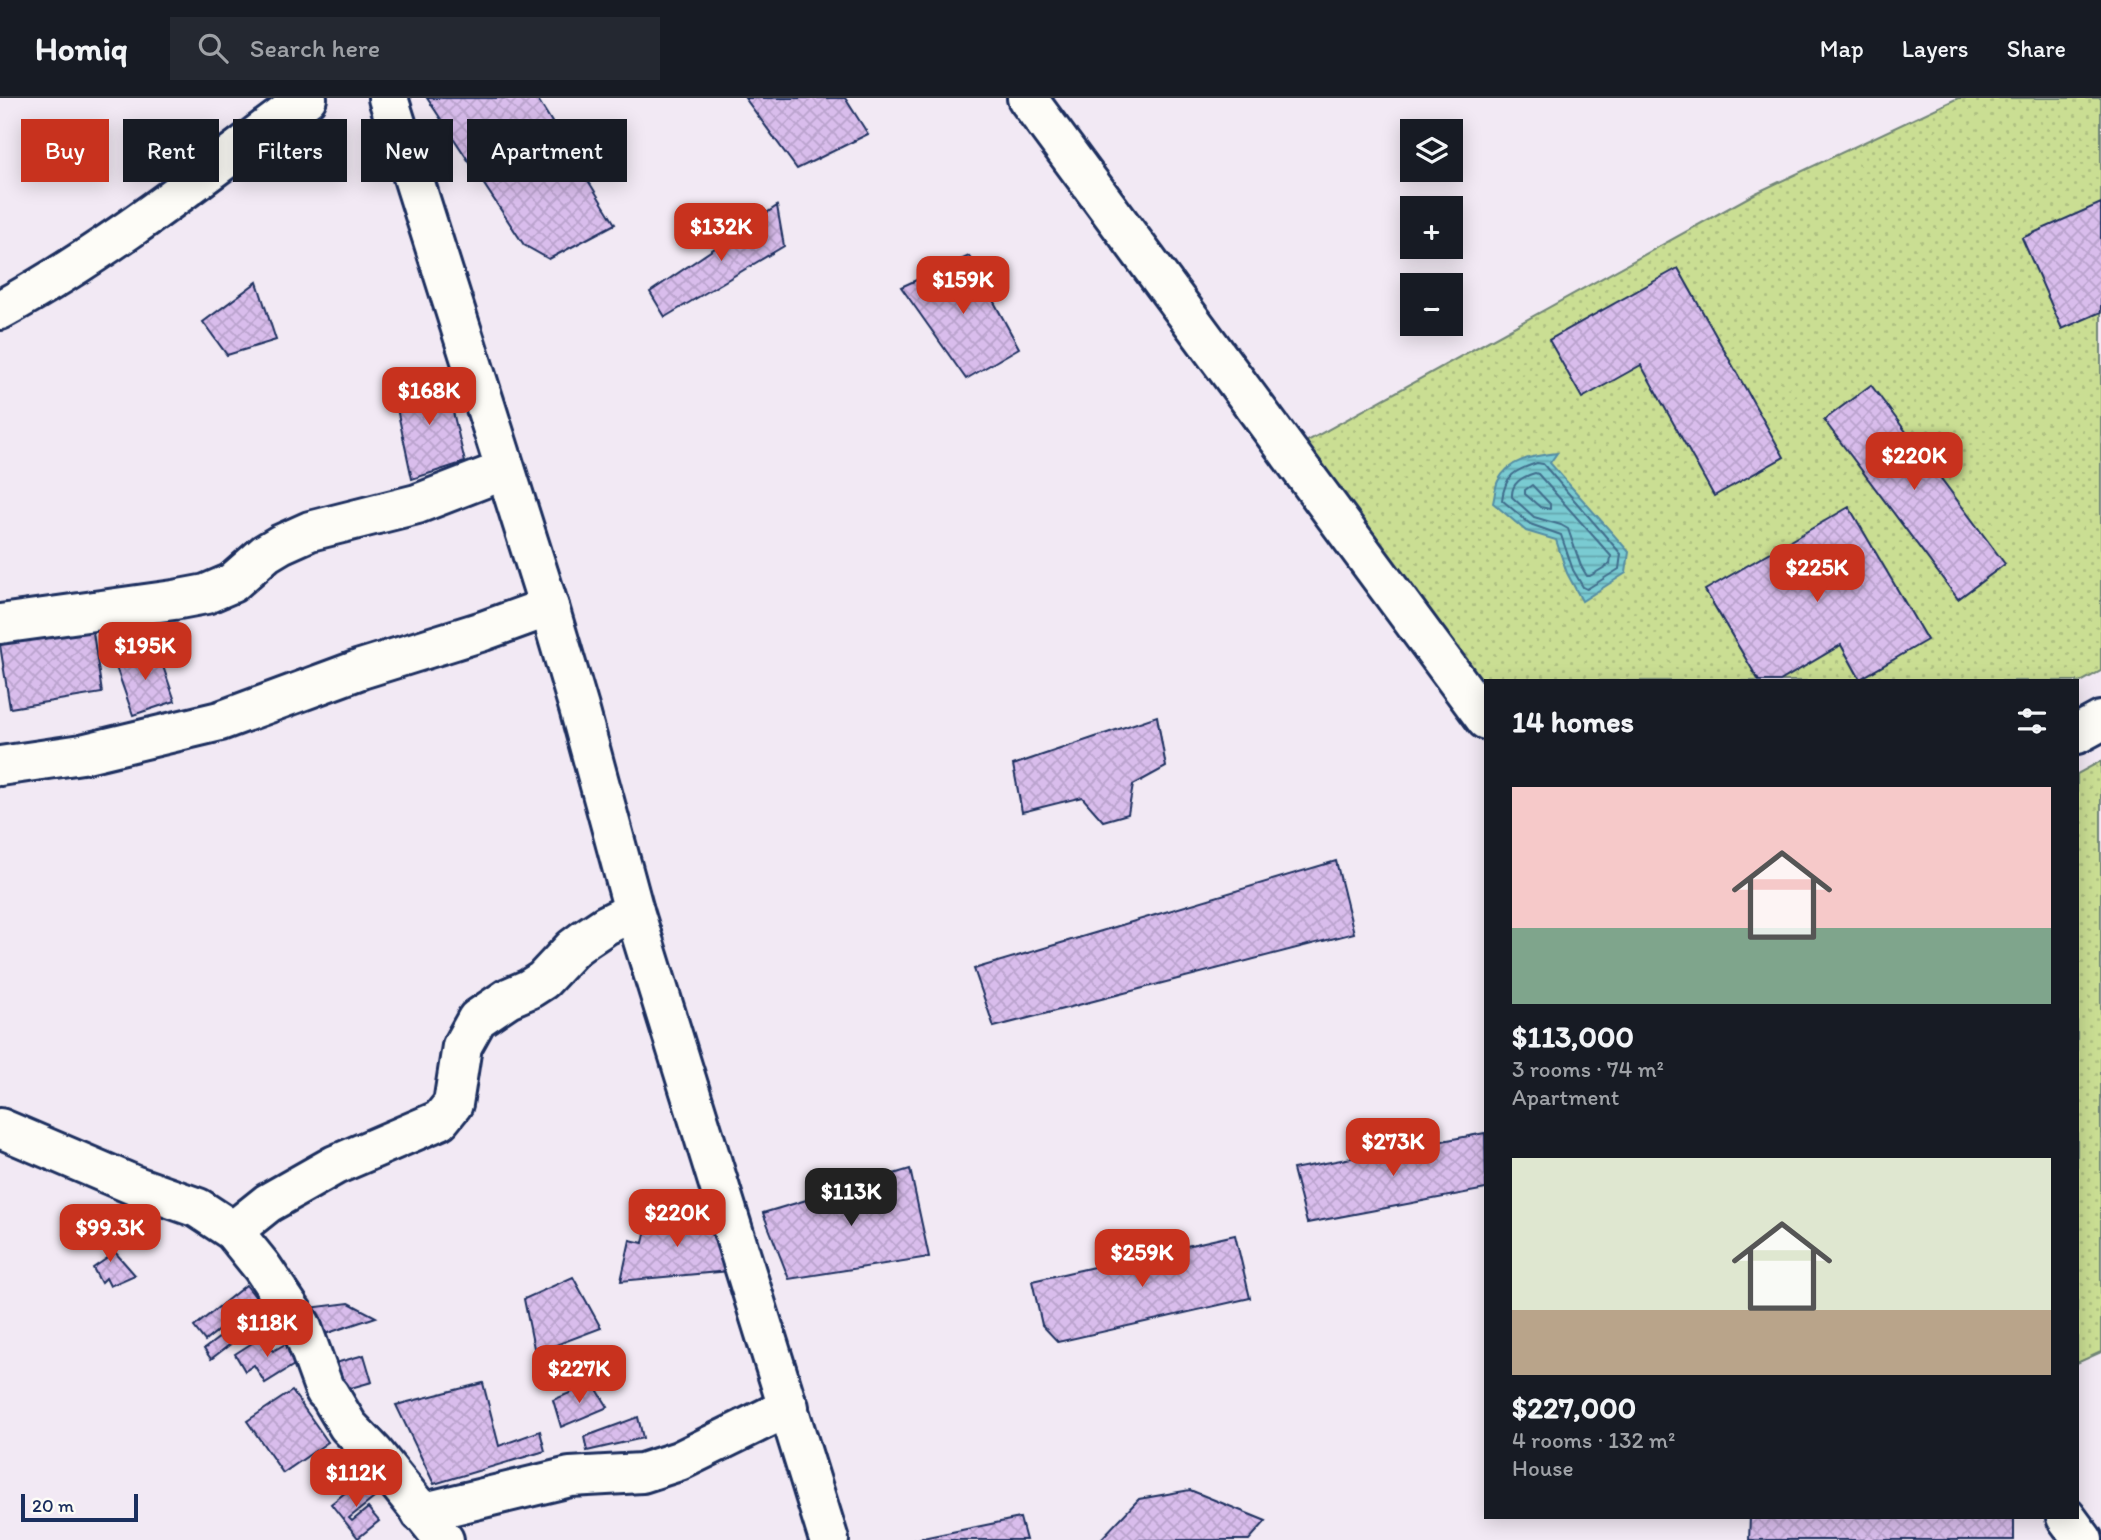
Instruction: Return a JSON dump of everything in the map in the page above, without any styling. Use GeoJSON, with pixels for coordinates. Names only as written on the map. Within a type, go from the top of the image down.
{"type":"FeatureCollection","features":[{"type":"Feature","properties":{"kind":"street"},"geometry":{"type":"LineString","coordinates":[[0,310],[40,288],[139,221],[307,98]]}},
{"type":"Feature","properties":{"kind":"street"},"geometry":{"type":"LineString","coordinates":[[388,98],[549,607],[634,911],[829,1540]]}},
{"type":"Feature","properties":{"kind":"street"},"geometry":{"type":"LineString","coordinates":[[1027,98],[1484,717]]}},
{"type":"Feature","properties":{"kind":"street"},"geometry":{"type":"LineString","coordinates":[[0,624],[206,594],[232,583],[266,553],[310,531],[417,504],[505,470]]}},
{"type":"Feature","properties":{"kind":"street"},"geometry":{"type":"LineString","coordinates":[[0,766],[82,754],[220,721],[360,669],[483,631],[549,607]]}},
{"type":"Feature","properties":{"kind":"street"},"geometry":{"type":"LineString","coordinates":[[2079,733],[2101,721]]}},
{"type":"Feature","properties":{"kind":"street"},"geometry":{"type":"LineString","coordinates":[[233,1231],[268,1203],[334,1165],[440,1120],[453,1104],[462,1046],[477,1018],[543,980],[573,948],[606,925],[634,911]]}},
{"type":"Feature","properties":{"kind":"street"},"geometry":{"type":"LineString","coordinates":[[0,1128],[136,1186],[198,1208],[233,1231],[262,1267],[301,1325],[324,1391],[329,1394],[348,1426],[374,1453],[433,1526],[570,1477],[642,1473],[679,1461],[789,1407]]}},
{"type":"Feature","properties":{"kind":"street"},"geometry":{"type":"LineString","coordinates":[[2067,1519],[2083,1540]]}},
{"type":"Feature","properties":{"kind":"green space"},"geometry":{"type":"Polygon","coordinates":[[[1958,98],[2101,98],[2101,671],[2079,683],[2079,679],[1484,679],[1484,699],[1302,444],[1756,193],[1958,98]]]}},
{"type":"Feature","properties":{"kind":"green space"},"geometry":{"type":"Polygon","coordinates":[[[2101,761],[2101,1352],[2079,1362],[2079,773],[2101,761]]]}},
{"type":"Feature","properties":{"kind":"water"},"geometry":{"type":"Polygon","coordinates":[[[1557,453],[1550,463],[1629,552],[1626,573],[1582,601],[1567,573],[1556,540],[1526,531],[1493,503],[1498,481],[1509,467],[1540,455],[1557,453]]]}},
{"type":"Feature","properties":{"kind":"building"},"geometry":{"type":"Polygon","coordinates":[[[427,98],[537,98],[550,119],[467,119],[467,159],[453,137],[453,119],[441,119],[427,98]]]}},
{"type":"Feature","properties":{"kind":"building"},"geometry":{"type":"Polygon","coordinates":[[[745,98],[845,98],[868,134],[797,169],[745,98]]]}},
{"type":"Feature","properties":{"kind":"building"},"geometry":{"type":"Polygon","coordinates":[[[482,182],[589,182],[615,224],[549,259],[524,245],[482,182]]]}},
{"type":"Feature","properties":{"kind":"building"},"geometry":{"type":"Polygon","coordinates":[[[2101,203],[2101,312],[2062,329],[2022,238],[2101,203]]]}},
{"type":"Feature","properties":{"kind":"building"},"geometry":{"type":"Polygon","coordinates":[[[777,206],[784,246],[665,317],[650,292],[777,206]]]}},
{"type":"Feature","properties":{"kind":"building"},"geometry":{"type":"Polygon","coordinates":[[[969,256],[1019,348],[966,379],[901,287],[969,256]]]}},
{"type":"Feature","properties":{"kind":"building"},"geometry":{"type":"Polygon","coordinates":[[[1678,268],[1784,457],[1714,496],[1641,365],[1582,398],[1549,340],[1678,268]]]}},
{"type":"Feature","properties":{"kind":"building"},"geometry":{"type":"Polygon","coordinates":[[[257,282],[276,340],[227,355],[203,322],[257,282]]]}},
{"type":"Feature","properties":{"kind":"building"},"geometry":{"type":"Polygon","coordinates":[[[444,374],[465,462],[412,479],[393,390],[444,374]]]}},
{"type":"Feature","properties":{"kind":"building"},"geometry":{"type":"Polygon","coordinates":[[[1871,385],[2005,564],[1958,599],[1824,420],[1871,385]]]}},
{"type":"Feature","properties":{"kind":"building"},"geometry":{"type":"Polygon","coordinates":[[[1849,507],[1927,640],[1860,679],[1841,645],[1783,679],[1758,679],[1705,590],[1849,507]]]}},
{"type":"Feature","properties":{"kind":"building"},"geometry":{"type":"Polygon","coordinates":[[[90,612],[102,693],[10,708],[0,645],[0,626],[90,612]]]}},
{"type":"Feature","properties":{"kind":"building"},"geometry":{"type":"Polygon","coordinates":[[[157,649],[175,701],[133,715],[115,664],[157,649]]]}},
{"type":"Feature","properties":{"kind":"building"},"geometry":{"type":"Polygon","coordinates":[[[1157,716],[1166,767],[1133,785],[1128,814],[1103,821],[1082,797],[1022,812],[1013,765],[1157,716]]]}},
{"type":"Feature","properties":{"kind":"building"},"geometry":{"type":"Polygon","coordinates":[[[1336,861],[1354,933],[994,1027],[974,969],[1336,861]]]}},
{"type":"Feature","properties":{"kind":"building"},"geometry":{"type":"Polygon","coordinates":[[[1484,1133],[1484,1189],[1307,1223],[1293,1169],[1484,1133]]]}},
{"type":"Feature","properties":{"kind":"building"},"geometry":{"type":"Polygon","coordinates":[[[910,1169],[929,1257],[789,1279],[763,1213],[910,1169]]]}},
{"type":"Feature","properties":{"kind":"building"},"geometry":{"type":"Polygon","coordinates":[[[649,1214],[719,1218],[729,1271],[621,1281],[630,1240],[643,1243],[649,1214]]]}},
{"type":"Feature","properties":{"kind":"building"},"geometry":{"type":"Polygon","coordinates":[[[93,1227],[135,1275],[110,1286],[106,1278],[101,1283],[93,1268],[109,1257],[98,1242],[90,1245],[93,1227]]]}},
{"type":"Feature","properties":{"kind":"building"},"geometry":{"type":"Polygon","coordinates":[[[1235,1235],[1250,1298],[1058,1342],[1042,1325],[1032,1281],[1235,1235]]]}},
{"type":"Feature","properties":{"kind":"building"},"geometry":{"type":"Polygon","coordinates":[[[573,1277],[601,1328],[535,1353],[524,1299],[573,1277]]]}},
{"type":"Feature","properties":{"kind":"building"},"geometry":{"type":"Polygon","coordinates":[[[246,1285],[257,1299],[205,1341],[194,1327],[246,1285]]]}},
{"type":"Feature","properties":{"kind":"building"},"geometry":{"type":"Polygon","coordinates":[[[349,1303],[376,1317],[316,1337],[301,1309],[349,1303]]]}},
{"type":"Feature","properties":{"kind":"building"},"geometry":{"type":"Polygon","coordinates":[[[260,1307],[267,1316],[211,1359],[204,1349],[260,1307]]]}},
{"type":"Feature","properties":{"kind":"building"},"geometry":{"type":"Polygon","coordinates":[[[263,1336],[273,1351],[287,1343],[299,1362],[265,1383],[254,1365],[245,1371],[235,1354],[263,1336]]]}},
{"type":"Feature","properties":{"kind":"building"},"geometry":{"type":"Polygon","coordinates":[[[364,1355],[372,1382],[329,1394],[321,1367],[364,1355]]]}},
{"type":"Feature","properties":{"kind":"building"},"geometry":{"type":"Polygon","coordinates":[[[483,1383],[499,1446],[540,1431],[545,1451],[434,1484],[396,1405],[483,1383]]]}},
{"type":"Feature","properties":{"kind":"building"},"geometry":{"type":"Polygon","coordinates":[[[593,1383],[608,1407],[561,1427],[553,1400],[593,1383]]]}},
{"type":"Feature","properties":{"kind":"building"},"geometry":{"type":"Polygon","coordinates":[[[292,1391],[328,1442],[283,1473],[247,1421],[292,1391]]]}},
{"type":"Feature","properties":{"kind":"building"},"geometry":{"type":"Polygon","coordinates":[[[638,1417],[643,1438],[587,1451],[584,1437],[638,1417]]]}},
{"type":"Feature","properties":{"kind":"building"},"geometry":{"type":"Polygon","coordinates":[[[361,1480],[374,1498],[349,1518],[352,1521],[368,1508],[379,1521],[358,1538],[331,1504],[361,1480]]]}},
{"type":"Feature","properties":{"kind":"building"},"geometry":{"type":"Polygon","coordinates":[[[1190,1490],[1266,1521],[1249,1540],[1100,1540],[1139,1499],[1190,1490]]]}},
{"type":"Feature","properties":{"kind":"building"},"geometry":{"type":"Polygon","coordinates":[[[1020,1518],[1026,1540],[913,1540],[1020,1518]]]}},
{"type":"Feature","properties":{"kind":"building"},"geometry":{"type":"Polygon","coordinates":[[[1750,1519],[2014,1519],[2014,1540],[1749,1540],[1750,1519]]]}}]}
